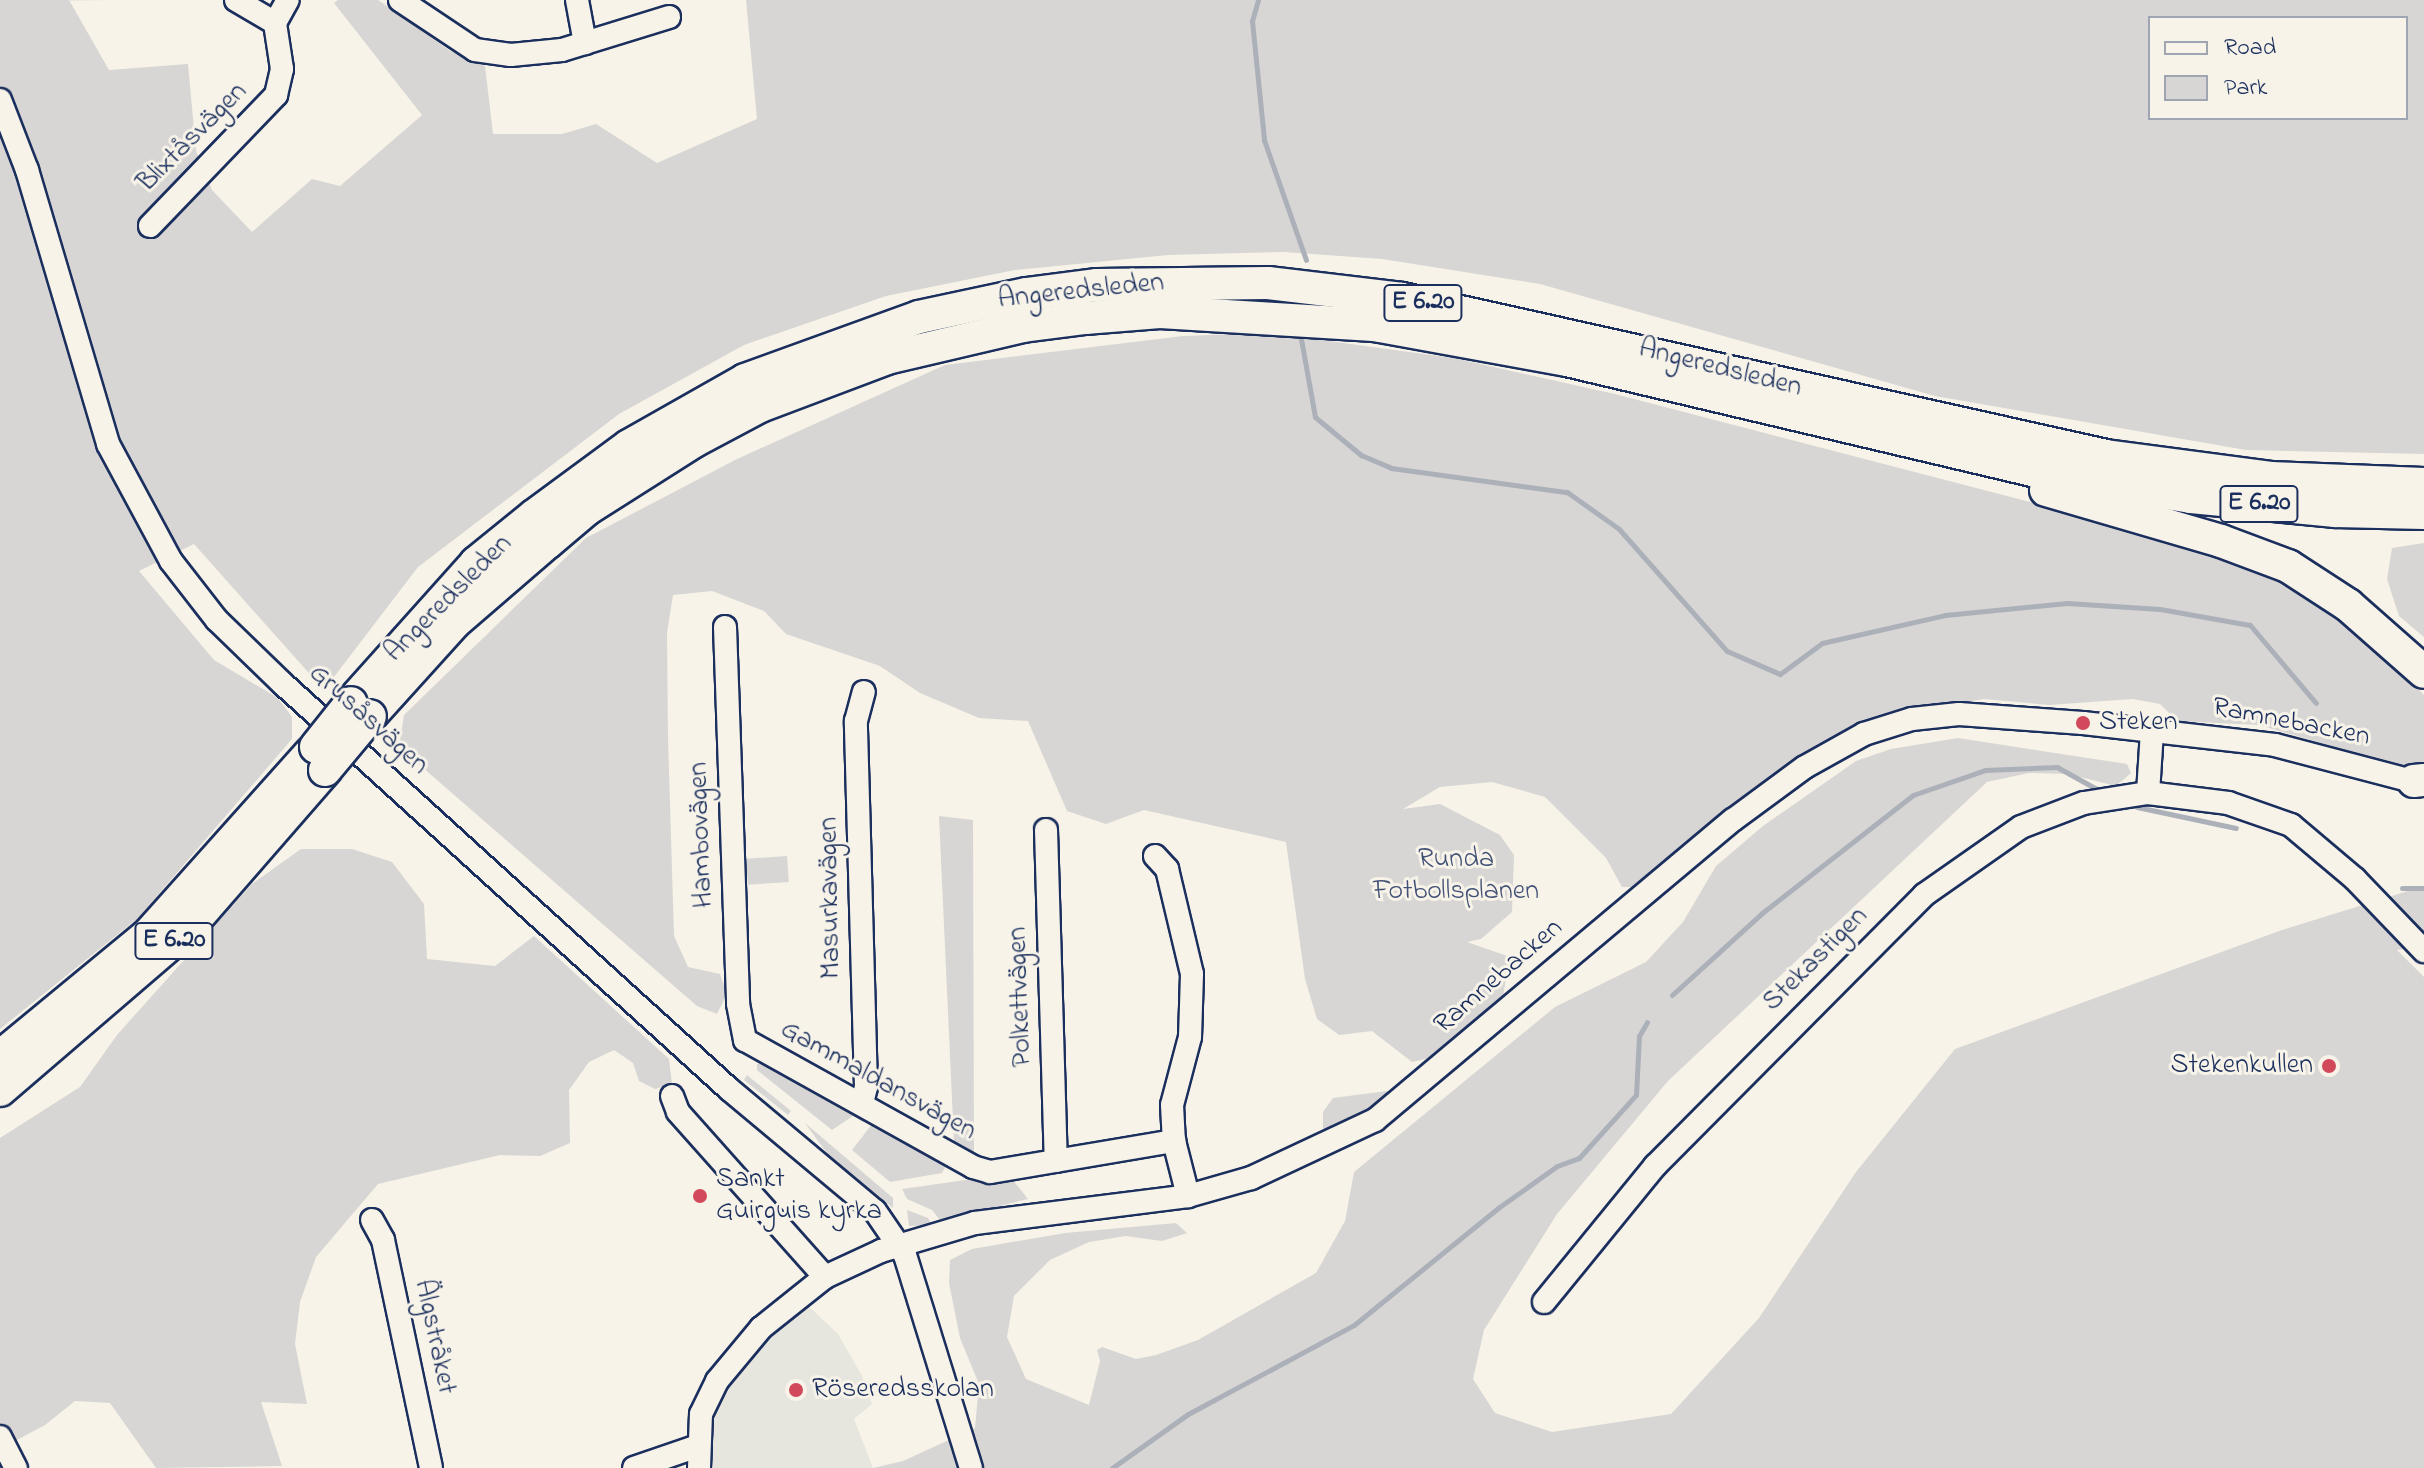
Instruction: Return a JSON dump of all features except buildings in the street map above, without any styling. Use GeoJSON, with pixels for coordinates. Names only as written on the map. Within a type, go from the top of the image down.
{"type":"FeatureCollection","features":[{"type":"Feature","properties":{"kind":"highway","name":"Angeredsleden"},"geometry":{"type":"LineString","coordinates":[[0,1090],[187,929],[476,563],[629,446],[734,387],[803,356],[919,317],[1026,294],[1097,285],[1268,283],[1402,299],[2119,458],[2271,478],[2424,484]]}},
{"type":"Feature","properties":{"kind":"highway","name":"Angeredsleden"},"geometry":{"type":"LineString","coordinates":[[360,709],[587,509],[681,449],[760,406],[848,372],[1023,326],[1160,312],[1374,325],[1567,360],[1902,442],[2191,497],[2335,511],[2424,513]]}},
{"type":"Feature","properties":{"kind":"highway"},"geometry":{"type":"LineString","coordinates":[[1902,442],[2288,566],[2348,605],[2420,671]]}},
{"type":"Feature","properties":{"kind":"highway","name":"Angeredsleden"},"geometry":{"type":"LineString","coordinates":[[0,1057],[148,935],[318,761]]}},
{"type":"Feature","properties":{"kind":"street"},"geometry":{"type":"LineString","coordinates":[[236,0],[275,23],[288,0]]}},
{"type":"Feature","properties":{"kind":"street"},"geometry":{"type":"LineString","coordinates":[[400,0],[459,42],[490,54],[544,54],[669,17]]}},
{"type":"Feature","properties":{"kind":"street"},"geometry":{"type":"LineString","coordinates":[[577,0],[585,43]]}},
{"type":"Feature","properties":{"kind":"street","name":"Blixtåsvägen"},"geometry":{"type":"LineString","coordinates":[[150,226],[276,95],[282,69],[275,23]]}},
{"type":"Feature","properties":{"kind":"street","name":"Grusåsvägen"},"geometry":{"type":"LineString","coordinates":[[0,100],[27,170],[108,444],[148,525],[192,590],[282,683],[740,1099],[875,1211],[901,1244]]}},
{"type":"Feature","properties":{"kind":"street","name":"Hambovägen"},"geometry":{"type":"LineString","coordinates":[[725,627],[738,1004],[745,1040]]}},
{"type":"Feature","properties":{"kind":"street","name":"Masurkavägen"},"geometry":{"type":"LineString","coordinates":[[862,1103],[866,1087],[856,721],[864,692]]}},
{"type":"Feature","properties":{"kind":"street","name":"Ramnebacken"},"geometry":{"type":"LineString","coordinates":[[699,1457],[701,1414],[717,1381],[761,1328],[825,1277],[901,1244],[988,1221],[1188,1196],[1251,1178],[1375,1120],[1733,820],[1805,767],[1864,734],[1912,719],[1959,714],[2275,745],[2421,782]]}},
{"type":"Feature","properties":{"kind":"street"},"geometry":{"type":"LineString","coordinates":[[2152,731],[2148,793],[2228,803],[2291,825],[2355,879],[2424,951]]}},
{"type":"Feature","properties":{"kind":"street","name":"Stekastigen"},"geometry":{"type":"LineString","coordinates":[[1544,1302],[1655,1166],[1924,895],[2021,827],[2084,803],[2148,793]]}},
{"type":"Feature","properties":{"kind":"street","name":"Polkettvägen"},"geometry":{"type":"LineString","coordinates":[[1046,830],[1056,1161]]}},
{"type":"Feature","properties":{"kind":"street"},"geometry":{"type":"LineString","coordinates":[[1155,856],[1167,869],[1192,974],[1190,1037],[1172,1105],[1174,1141],[1188,1196]]}},
{"type":"Feature","properties":{"kind":"street","name":"Gammaldansvägen"},"geometry":{"type":"LineString","coordinates":[[745,1040],[973,1167],[990,1172],[1174,1141]]}},
{"type":"Feature","properties":{"kind":"street"},"geometry":{"type":"LineString","coordinates":[[672,1096],[678,1112],[825,1277]]}},
{"type":"Feature","properties":{"kind":"street","name":"Älgstråket"},"geometry":{"type":"LineString","coordinates":[[372,1220],[383,1240],[431,1468]]}},
{"type":"Feature","properties":{"kind":"street"},"geometry":{"type":"LineString","coordinates":[[901,1244],[971,1468]]}},
{"type":"Feature","properties":{"kind":"street"},"geometry":{"type":"LineString","coordinates":[[0,1437],[16,1468]]}},
{"type":"Feature","properties":{"kind":"street"},"geometry":{"type":"LineString","coordinates":[[634,1468],[699,1457]]}},
{"type":"Feature","properties":{"kind":"shaded area","name":"Röseredsskolan"},"geometry":{"type":"Polygon","coordinates":[[[804,1302],[838,1334],[862,1376],[872,1404],[854,1419],[873,1468],[708,1468],[716,1405],[742,1361],[804,1302]]]}},
{"type":"Feature","properties":{"kind":"green space"},"geometry":{"type":"Polygon","coordinates":[[[0,0],[69,0],[109,70],[188,64],[196,151],[212,190],[252,232],[312,179],[340,186],[422,115],[334,3],[338,0],[378,0],[450,51],[485,66],[493,134],[562,134],[596,124],[657,163],[757,119],[746,0],[2424,0],[2424,454],[2246,450],[1935,396],[1540,284],[1382,259],[1284,252],[1168,255],[1015,270],[886,296],[744,345],[619,414],[418,567],[324,690],[194,544],[139,571],[214,660],[278,698],[292,717],[292,739],[138,918],[0,1029],[0,0]]]}},
{"type":"Feature","properties":{"kind":"green space","name":"Runda Fotbollsplanen"},"geometry":{"type":"Polygon","coordinates":[[[1270,333],[1453,358],[1615,394],[2080,515],[2175,543],[2291,586],[2357,626],[2424,695],[2424,773],[2259,725],[2177,721],[2160,704],[2133,699],[2049,705],[1984,699],[1895,714],[1737,805],[1633,887],[1622,887],[1606,858],[1545,797],[1492,782],[1440,787],[1403,809],[1440,804],[1500,835],[1514,855],[1512,912],[1481,939],[1467,942],[1510,957],[1502,1001],[1434,1057],[1412,1062],[1372,1031],[1339,1035],[1317,1019],[1305,979],[1286,842],[1144,810],[1106,824],[1067,811],[1028,721],[979,718],[920,693],[880,666],[786,634],[764,611],[712,591],[673,595],[667,633],[668,738],[674,936],[688,967],[720,974],[727,994],[717,1014],[697,1006],[399,747],[404,715],[586,538],[737,459],[945,365],[1183,336],[1270,333]]]}},
{"type":"Feature","properties":{"kind":"green space"},"geometry":{"type":"Polygon","coordinates":[[[2424,543],[2424,637],[2399,616],[2387,579],[2392,548],[2424,543]]]}},
{"type":"Feature","properties":{"kind":"green space"},"geometry":{"type":"Polygon","coordinates":[[[1958,738],[2127,764],[2131,773],[2116,786],[2068,774],[2029,773],[1987,782],[1668,1081],[1557,1214],[1484,1330],[1473,1379],[1495,1413],[1552,1432],[1671,1414],[1759,1318],[1856,1172],[1955,1049],[2282,930],[2424,886],[2424,946],[2397,950],[2424,977],[2424,1468],[873,1468],[903,1461],[975,1428],[979,1384],[960,1338],[949,1283],[950,1260],[972,1249],[1065,1233],[1176,1223],[1187,1233],[1162,1241],[1126,1236],[1089,1242],[1050,1260],[1014,1296],[1007,1337],[1026,1379],[1089,1405],[1100,1361],[1097,1350],[1102,1347],[1136,1359],[1156,1355],[1198,1340],[1316,1273],[1345,1221],[1354,1172],[1555,1007],[1646,962],[1683,922],[1716,866],[1763,826],[1856,761],[1891,749],[1958,738]]]}},
{"type":"Feature","properties":{"kind":"green space"},"geometry":{"type":"Polygon","coordinates":[[[939,816],[973,820],[974,1152],[954,1143],[939,816]]]}},
{"type":"Feature","properties":{"kind":"green space"},"geometry":{"type":"Polygon","coordinates":[[[301,849],[352,849],[392,862],[424,904],[427,959],[495,966],[534,936],[669,1059],[672,1084],[655,1089],[639,1081],[633,1063],[614,1050],[589,1062],[569,1090],[570,1143],[540,1156],[500,1155],[378,1184],[316,1257],[300,1302],[295,1344],[307,1404],[261,1402],[282,1466],[156,1468],[110,1403],[75,1401],[45,1425],[0,1449],[0,1138],[80,1087],[117,1035],[252,884],[301,849]]]}},
{"type":"Feature","properties":{"kind":"green space"},"geometry":{"type":"Polygon","coordinates":[[[787,856],[789,882],[748,885],[746,859],[787,856]]]}},
{"type":"Feature","properties":{"kind":"green space"},"geometry":{"type":"Polygon","coordinates":[[[766,1062],[868,1115],[863,1122],[853,1116],[832,1130],[757,1070],[757,1064],[766,1062]]]}},
{"type":"Feature","properties":{"kind":"green space"},"geometry":{"type":"Polygon","coordinates":[[[747,1075],[791,1111],[788,1115],[744,1080],[747,1075]]]}},
{"type":"Feature","properties":{"kind":"green space"},"geometry":{"type":"Polygon","coordinates":[[[1387,1091],[1391,1094],[1378,1107],[1328,1132],[1323,1129],[1323,1112],[1333,1098],[1387,1091]]]}},
{"type":"Feature","properties":{"kind":"green space"},"geometry":{"type":"Polygon","coordinates":[[[876,1119],[949,1160],[942,1173],[890,1182],[852,1150],[876,1119]]]}},
{"type":"Feature","properties":{"kind":"green space"},"geometry":{"type":"Polygon","coordinates":[[[805,1123],[893,1198],[893,1208],[832,1160],[805,1123]]]}},
{"type":"Feature","properties":{"kind":"green space"},"geometry":{"type":"Polygon","coordinates":[[[1008,1174],[1028,1199],[940,1220],[932,1210],[907,1199],[902,1189],[1008,1174]]]}},
{"type":"Feature","properties":{"kind":"green space"},"geometry":{"type":"Polygon","coordinates":[[[907,1210],[928,1218],[932,1225],[909,1226],[907,1210]]]}},
{"type":"Feature","properties":{"kind":"waterway"},"geometry":{"type":"LineString","coordinates":[[1258,0],[1252,21],[1264,140],[1306,260]]}},
{"type":"Feature","properties":{"kind":"waterway"},"geometry":{"type":"LineString","coordinates":[[1301,339],[1315,417],[1361,455],[1391,468],[1567,492],[1619,529],[1727,651],[1780,674],[1822,643],[1945,615],[2067,603],[2160,609],[2250,625],[2316,703]]}},
{"type":"Feature","properties":{"kind":"waterway"},"geometry":{"type":"LineString","coordinates":[[1672,995],[1762,913],[1913,795],[1985,770],[2057,767],[2102,792]]}},
{"type":"Feature","properties":{"kind":"waterway"},"geometry":{"type":"LineString","coordinates":[[2137,807],[2236,828]]}},
{"type":"Feature","properties":{"kind":"waterway"},"geometry":{"type":"LineString","coordinates":[[2402,888],[2424,888]]}},
{"type":"Feature","properties":{"kind":"waterway"},"geometry":{"type":"LineString","coordinates":[[1112,1468],[1188,1414],[1354,1325],[1498,1208],[1557,1166],[1579,1158],[1636,1095],[1639,1036],[1647,1022]]}},
{"type":"Feature","properties":{"kind":"place","name":"Steken"},"geometry":{"type":"Point","coordinates":[2083,723]}},
{"type":"Feature","properties":{"kind":"place","name":"Stekenkullen"},"geometry":{"type":"Point","coordinates":[2329,1066]}},
{"type":"Feature","properties":{"kind":"place","name":"Sankt Guirguis kyrka"},"geometry":{"type":"Point","coordinates":[700,1196]}},
{"type":"Feature","properties":{"kind":"place","name":"Röseredsskolan"},"geometry":{"type":"Point","coordinates":[796,1390]}}]}
